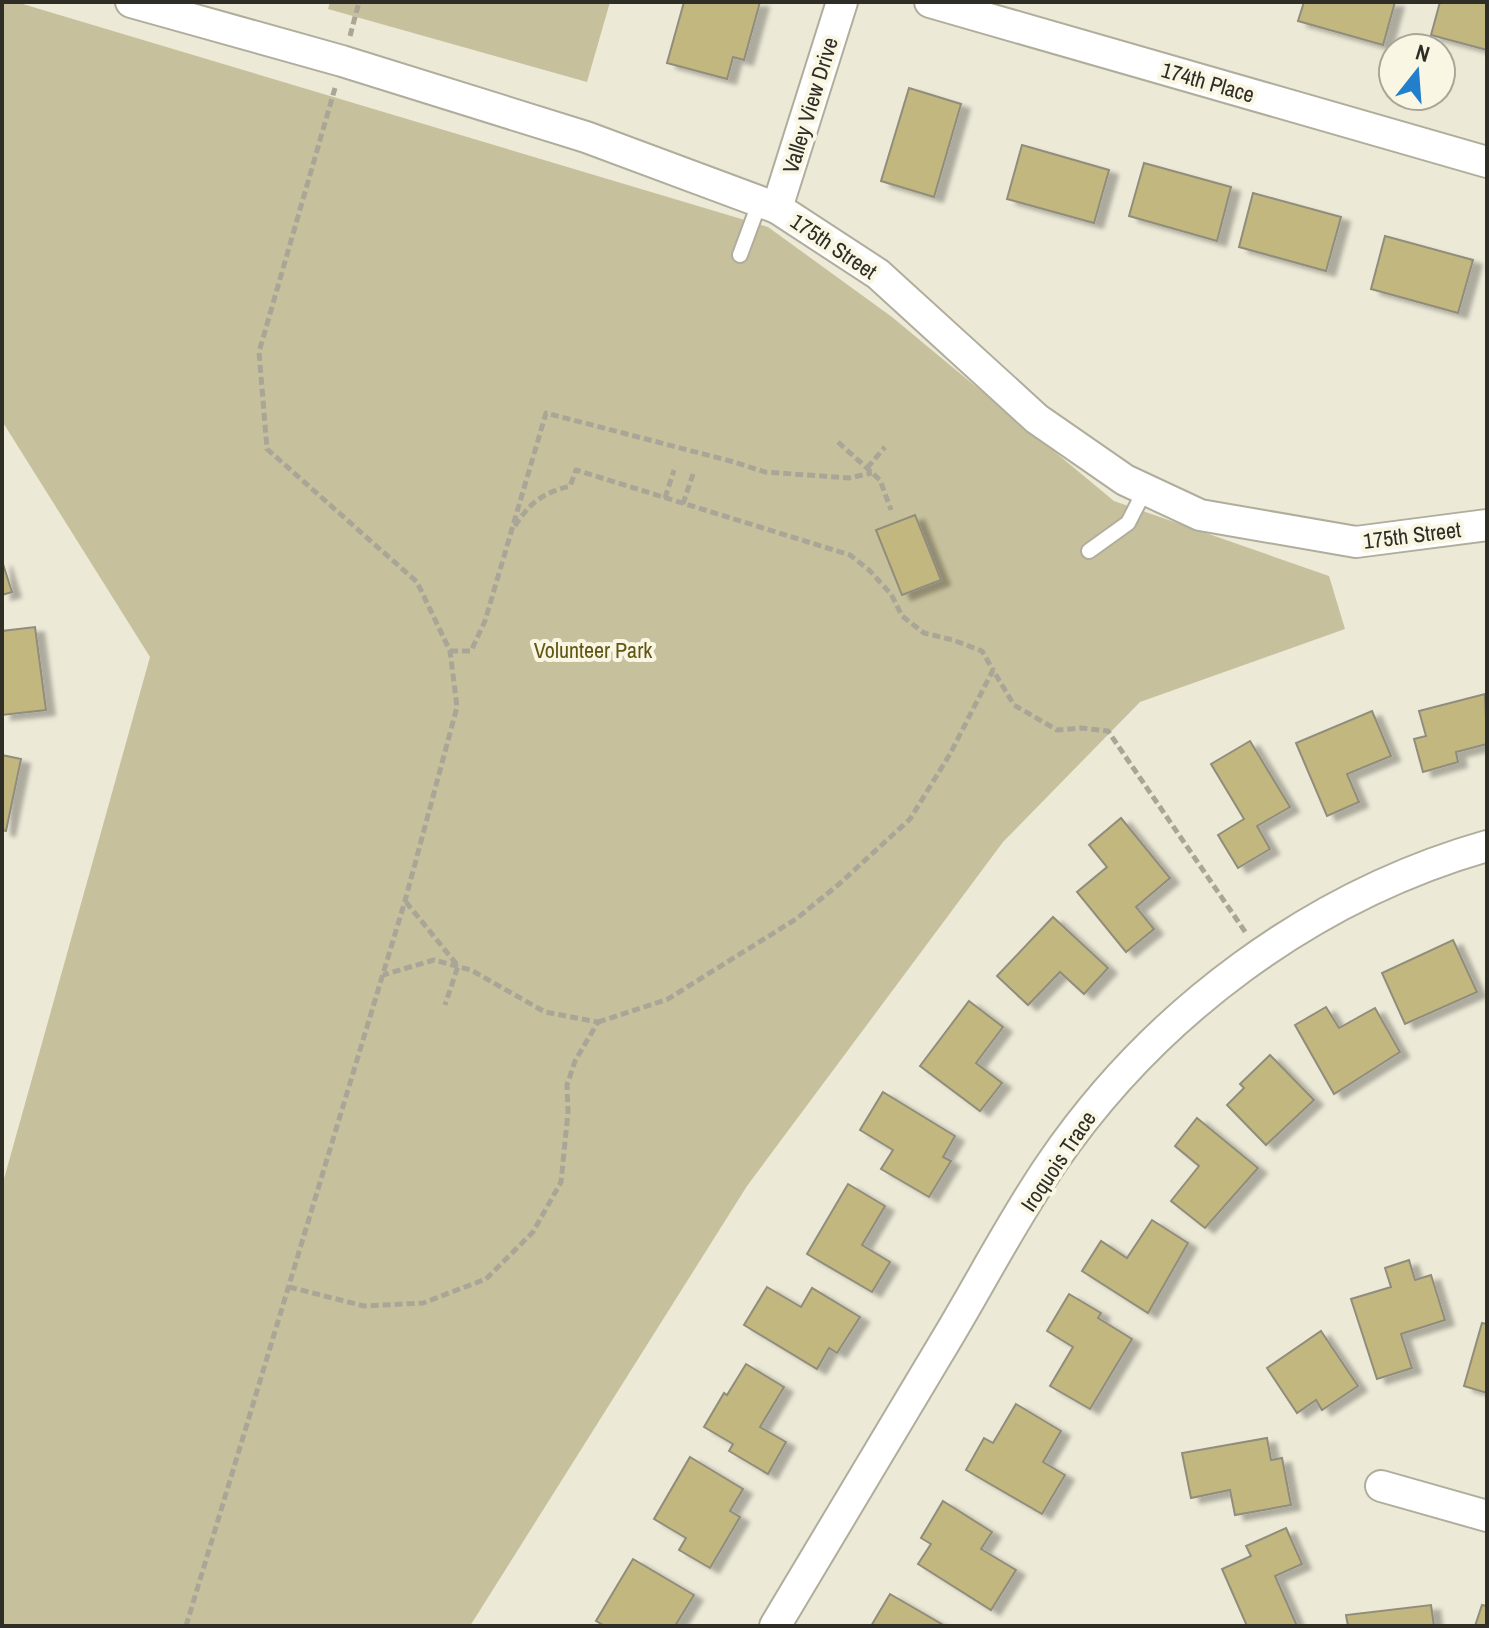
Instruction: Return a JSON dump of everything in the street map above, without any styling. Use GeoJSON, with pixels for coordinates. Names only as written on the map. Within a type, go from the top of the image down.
{"type":"FeatureCollection","features":[{"type":"Feature","properties":{"kind":"street","name":"175th Street"},"geometry":{"type":"LineString","coordinates":[[131,2],[342,61],[586,137],[769,205],[878,274],[1037,419],[1125,480],[1200,515],[1356,542],[1487,525]]}},
{"type":"Feature","properties":{"kind":"street","name":"Valley View Drive"},"geometry":{"type":"LineString","coordinates":[[769,205],[842,2]]}},
{"type":"Feature","properties":{"kind":"street","name":"174th Place"},"geometry":{"type":"LineString","coordinates":[[930,2],[1487,162]]}},
{"type":"Feature","properties":{"kind":"street","name":"Iroquois Trace"},"geometry":{"type":"LineString","coordinates":[[775,1626],[1050,1165],[1121,1075],[1173,1024],[1234,972],[1309,922],[1372,887],[1487,846]]}},
{"type":"Feature","properties":{"kind":"street"},"geometry":{"type":"LineString","coordinates":[[1381,1486],[1487,1516]]}},
{"type":"Feature","properties":{"kind":"lane"},"geometry":{"type":"LineString","coordinates":[[740,255],[769,205]]}},
{"type":"Feature","properties":{"kind":"lane"},"geometry":{"type":"LineString","coordinates":[[1089,551],[1128,523],[1145,490]]}},
{"type":"Feature","properties":{"kind":"path"},"geometry":{"type":"LineString","coordinates":[[186,1626],[383,976],[457,707],[450,651],[417,582],[267,449],[259,352],[359,2]]}},
{"type":"Feature","properties":{"kind":"path"},"geometry":{"type":"LineString","coordinates":[[450,651],[471,651],[485,621],[546,413],[765,472],[849,478],[869,471],[885,447]]}},
{"type":"Feature","properties":{"kind":"path"},"geometry":{"type":"LineString","coordinates":[[838,442],[880,480],[891,510]]}},
{"type":"Feature","properties":{"kind":"path"},"geometry":{"type":"LineString","coordinates":[[511,534],[528,505],[570,486],[576,470],[850,555],[891,594],[902,616],[924,633],[982,651],[1014,705],[1057,730],[1081,728],[1108,731],[1246,934]]}},
{"type":"Feature","properties":{"kind":"path"},"geometry":{"type":"LineString","coordinates":[[665,498],[674,470]]}},
{"type":"Feature","properties":{"kind":"path"},"geometry":{"type":"LineString","coordinates":[[683,504],[693,474]]}},
{"type":"Feature","properties":{"kind":"path"},"geometry":{"type":"LineString","coordinates":[[383,976],[434,960],[471,970],[545,1012],[598,1022],[668,999],[796,919],[910,819],[950,754],[993,670]]}},
{"type":"Feature","properties":{"kind":"path"},"geometry":{"type":"LineString","coordinates":[[405,901],[458,966]]}},
{"type":"Feature","properties":{"kind":"path"},"geometry":{"type":"LineString","coordinates":[[445,1005],[458,966]]}},
{"type":"Feature","properties":{"kind":"path"},"geometry":{"type":"LineString","coordinates":[[289,1287],[364,1306],[423,1303],[486,1279],[533,1232],[561,1182],[568,1112],[567,1085],[575,1061],[598,1022]]}},
{"type":"Feature","properties":{"kind":"green space","name":"Volunteer Park"},"geometry":{"type":"Polygon","coordinates":[[[2,2],[16,2],[768,227],[892,317],[1114,501],[1329,576],[1345,629],[1140,702],[1003,842],[747,1186],[470,1626],[2,1626],[2,1186],[150,657],[2,421],[2,2]]]}},
{"type":"Feature","properties":{"kind":"green space"},"geometry":{"type":"Polygon","coordinates":[[[330,2],[610,2],[587,82],[328,9],[330,2]]]}},
{"type":"Feature","properties":{"kind":"building"},"geometry":{"type":"Polygon","coordinates":[[[684,2],[760,2],[744,60],[733,57],[727,79],[667,63],[684,2]]]}},
{"type":"Feature","properties":{"kind":"building"},"geometry":{"type":"Polygon","coordinates":[[[1304,2],[1395,2],[1387,32],[1377,32],[1377,43],[1298,21],[1304,2]]]}},
{"type":"Feature","properties":{"kind":"building"},"geometry":{"type":"Polygon","coordinates":[[[1440,2],[1487,2],[1487,50],[1457,42],[1457,32],[1432,32],[1440,2]]]}},
{"type":"Feature","properties":{"kind":"building"},"geometry":{"type":"Polygon","coordinates":[[[909,88],[961,104],[934,197],[881,181],[909,88]]]}},
{"type":"Feature","properties":{"kind":"building"},"geometry":{"type":"Polygon","coordinates":[[[1022,145],[1109,170],[1094,223],[1007,199],[1022,145]]]}},
{"type":"Feature","properties":{"kind":"building"},"geometry":{"type":"Polygon","coordinates":[[[1144,163],[1231,187],[1217,241],[1129,216],[1144,163]]]}},
{"type":"Feature","properties":{"kind":"building"},"geometry":{"type":"Polygon","coordinates":[[[1253,193],[1341,217],[1326,271],[1239,247],[1253,193]]]}},
{"type":"Feature","properties":{"kind":"building"},"geometry":{"type":"Polygon","coordinates":[[[1385,236],[1473,260],[1458,313],[1371,289],[1385,236]]]}},
{"type":"Feature","properties":{"kind":"building"},"geometry":{"type":"Polygon","coordinates":[[[915,515],[941,580],[902,595],[876,530],[915,515]]]}},
{"type":"Feature","properties":{"kind":"building"},"geometry":{"type":"Polygon","coordinates":[[[2,561],[12,592],[2,595],[2,561]]]}},
{"type":"Feature","properties":{"kind":"building"},"geometry":{"type":"Polygon","coordinates":[[[35,627],[46,710],[2,715],[2,631],[35,627]]]}},
{"type":"Feature","properties":{"kind":"building"},"geometry":{"type":"Polygon","coordinates":[[[1485,694],[1487,744],[1456,752],[1458,762],[1423,772],[1414,739],[1426,736],[1419,711],[1485,694]]]}},
{"type":"Feature","properties":{"kind":"building"},"geometry":{"type":"Polygon","coordinates":[[[1372,711],[1391,756],[1347,774],[1359,802],[1327,816],[1296,743],[1372,711]]]}},
{"type":"Feature","properties":{"kind":"building"},"geometry":{"type":"Polygon","coordinates":[[[1250,741],[1290,807],[1257,826],[1270,849],[1238,868],[1218,835],[1244,819],[1211,764],[1250,741]]]}},
{"type":"Feature","properties":{"kind":"building"},"geometry":{"type":"Polygon","coordinates":[[[2,755],[21,759],[6,831],[2,830],[2,755]]]}},
{"type":"Feature","properties":{"kind":"building"},"geometry":{"type":"Polygon","coordinates":[[[1121,818],[1170,878],[1136,907],[1154,929],[1126,952],[1077,892],[1107,867],[1089,845],[1121,818]]]}},
{"type":"Feature","properties":{"kind":"building"},"geometry":{"type":"Polygon","coordinates":[[[1053,917],[1108,968],[1084,994],[1060,972],[1028,1005],[997,976],[1053,917]]]}},
{"type":"Feature","properties":{"kind":"building"},"geometry":{"type":"Polygon","coordinates":[[[1453,940],[1477,992],[1405,1024],[1382,973],[1453,940]]]}},
{"type":"Feature","properties":{"kind":"building"},"geometry":{"type":"Polygon","coordinates":[[[969,1001],[1003,1027],[976,1063],[1002,1083],[980,1111],[920,1066],[969,1001]]]}},
{"type":"Feature","properties":{"kind":"building"},"geometry":{"type":"Polygon","coordinates":[[[1326,1007],[1339,1028],[1375,1008],[1400,1052],[1334,1094],[1295,1025],[1326,1007]]]}},
{"type":"Feature","properties":{"kind":"building"},"geometry":{"type":"Polygon","coordinates":[[[1270,1055],[1314,1100],[1266,1145],[1227,1105],[1244,1088],[1240,1084],[1270,1055]]]}},
{"type":"Feature","properties":{"kind":"building"},"geometry":{"type":"Polygon","coordinates":[[[883,1092],[955,1136],[943,1157],[951,1161],[929,1197],[881,1169],[893,1150],[860,1130],[883,1092]]]}},
{"type":"Feature","properties":{"kind":"building"},"geometry":{"type":"Polygon","coordinates":[[[1197,1118],[1258,1168],[1205,1228],[1171,1201],[1199,1166],[1175,1146],[1197,1118]]]}},
{"type":"Feature","properties":{"kind":"building"},"geometry":{"type":"Polygon","coordinates":[[[848,1184],[885,1206],[862,1245],[890,1262],[872,1292],[807,1254],[848,1184]]]}},
{"type":"Feature","properties":{"kind":"building"},"geometry":{"type":"Polygon","coordinates":[[[1152,1220],[1188,1243],[1148,1313],[1082,1271],[1101,1241],[1127,1258],[1152,1220]]]}},
{"type":"Feature","properties":{"kind":"building"},"geometry":{"type":"Polygon","coordinates":[[[1409,1260],[1415,1280],[1431,1275],[1445,1320],[1401,1334],[1412,1368],[1377,1379],[1351,1299],[1391,1287],[1385,1268],[1409,1260]]]}},
{"type":"Feature","properties":{"kind":"building"},"geometry":{"type":"Polygon","coordinates":[[[767,1287],[801,1307],[812,1288],[860,1317],[837,1353],[829,1348],[817,1369],[744,1325],[767,1287]]]}},
{"type":"Feature","properties":{"kind":"building"},"geometry":{"type":"Polygon","coordinates":[[[1069,1294],[1101,1313],[1098,1318],[1132,1339],[1090,1409],[1050,1386],[1073,1347],[1047,1331],[1069,1294]]]}},
{"type":"Feature","properties":{"kind":"building"},"geometry":{"type":"Polygon","coordinates":[[[1482,1323],[1487,1324],[1487,1393],[1464,1386],[1482,1323]]]}},
{"type":"Feature","properties":{"kind":"building"},"geometry":{"type":"Polygon","coordinates":[[[1321,1331],[1358,1386],[1322,1410],[1316,1400],[1297,1413],[1267,1368],[1321,1331]]]}},
{"type":"Feature","properties":{"kind":"building"},"geometry":{"type":"Polygon","coordinates":[[[746,1364],[784,1387],[760,1427],[786,1442],[768,1474],[729,1451],[733,1444],[704,1427],[746,1364]]]}},
{"type":"Feature","properties":{"kind":"building"},"geometry":{"type":"Polygon","coordinates":[[[1016,1404],[1061,1431],[1043,1462],[1065,1475],[1042,1514],[966,1470],[984,1438],[993,1443],[1016,1404]]]}},
{"type":"Feature","properties":{"kind":"building"},"geometry":{"type":"Polygon","coordinates":[[[1267,1438],[1271,1460],[1282,1458],[1291,1505],[1235,1515],[1230,1490],[1191,1498],[1182,1453],[1267,1438]]]}},
{"type":"Feature","properties":{"kind":"building"},"geometry":{"type":"Polygon","coordinates":[[[690,1457],[743,1489],[730,1511],[740,1517],[710,1568],[679,1550],[686,1538],[654,1519],[690,1457]]]}},
{"type":"Feature","properties":{"kind":"building"},"geometry":{"type":"Polygon","coordinates":[[[943,1501],[992,1532],[981,1549],[1016,1570],[991,1610],[918,1564],[931,1544],[921,1538],[943,1501]]]}},
{"type":"Feature","properties":{"kind":"building"},"geometry":{"type":"Polygon","coordinates":[[[1286,1528],[1302,1564],[1275,1576],[1297,1626],[1247,1626],[1222,1569],[1251,1556],[1246,1546],[1286,1528]]]}},
{"type":"Feature","properties":{"kind":"building"},"geometry":{"type":"Polygon","coordinates":[[[633,1559],[694,1595],[675,1626],[605,1626],[596,1621],[633,1559]]]}},
{"type":"Feature","properties":{"kind":"building"},"geometry":{"type":"Polygon","coordinates":[[[890,1594],[945,1626],[871,1626],[890,1594]]]}},
{"type":"Feature","properties":{"kind":"building"},"geometry":{"type":"Polygon","coordinates":[[[1431,1605],[1434,1626],[1348,1626],[1346,1615],[1431,1605]]]}},
{"type":"Feature","properties":{"kind":"building"},"geometry":{"type":"Polygon","coordinates":[[[1482,1605],[1487,1606],[1487,1626],[1475,1626],[1482,1605]]]}}]}
